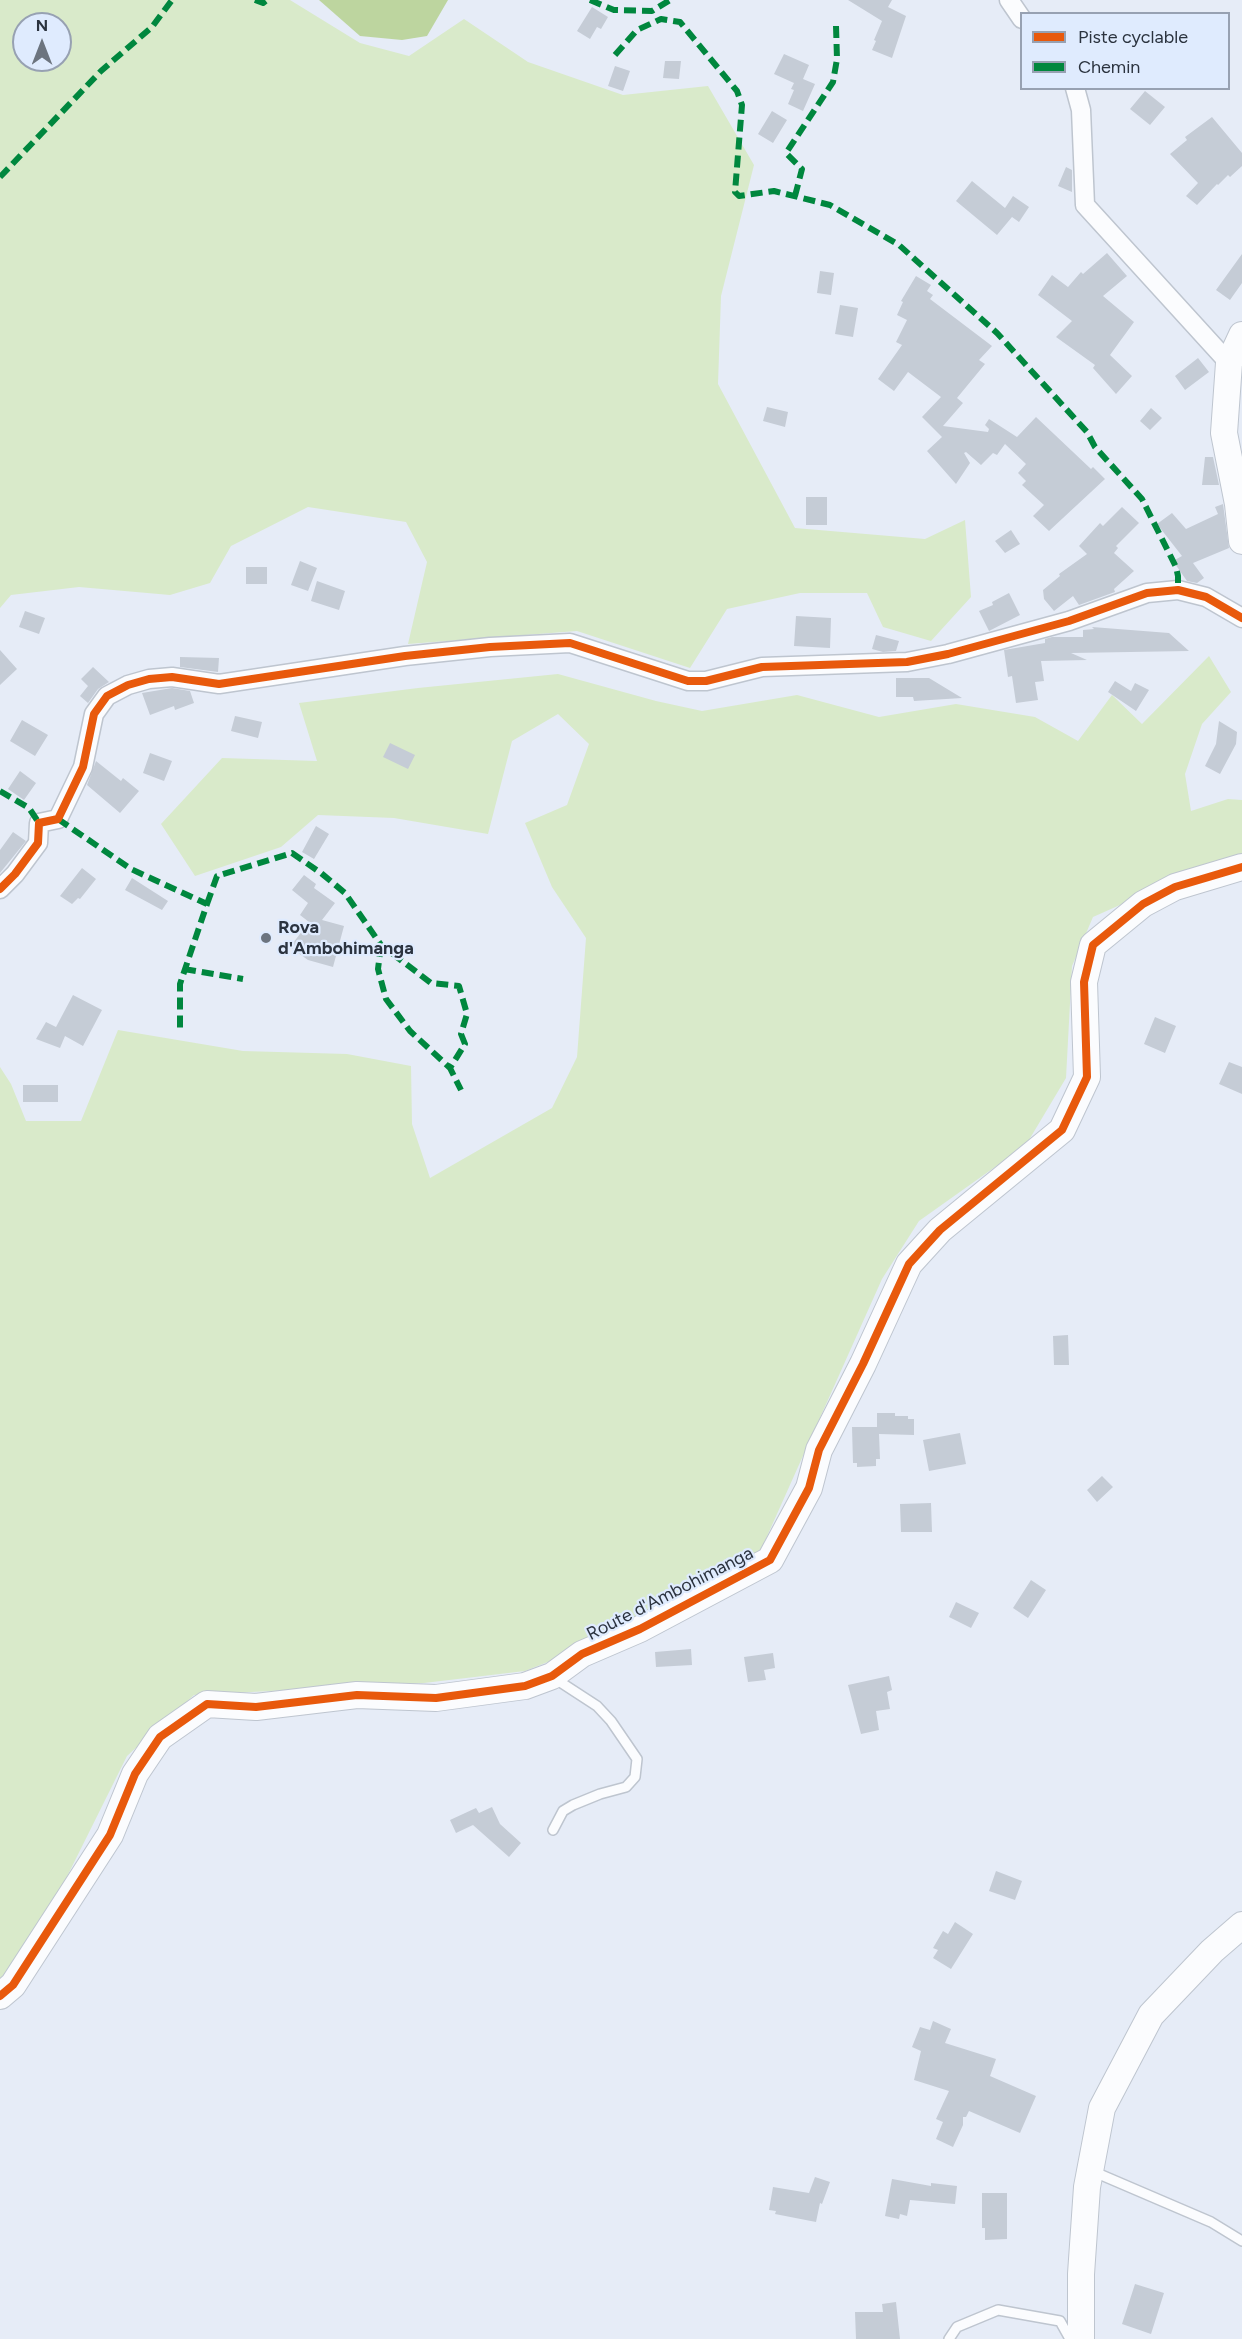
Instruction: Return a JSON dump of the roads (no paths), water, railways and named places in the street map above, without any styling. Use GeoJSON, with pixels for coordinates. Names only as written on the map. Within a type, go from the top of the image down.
{"type":"FeatureCollection","features":[{"type":"Feature","properties":{"kind":"street"},"geometry":{"type":"LineString","coordinates":[[1009,0],[1020,16]]}},
{"type":"Feature","properties":{"kind":"street"},"geometry":{"type":"LineString","coordinates":[[1076,90],[1081,110],[1084,205],[1229,363]]}},
{"type":"Feature","properties":{"kind":"street"},"geometry":{"type":"LineString","coordinates":[[1242,335],[1229,363],[1224,433],[1238,504],[1242,541]]}},
{"type":"Feature","properties":{"kind":"street"},"geometry":{"type":"LineString","coordinates":[[0,889],[15,874],[38,843],[39,824],[58,819],[83,767],[94,714],[107,696],[128,685],[149,679],[172,678],[219,684],[405,656],[490,647],[570,643],[688,681],[706,681],[762,667],[907,662],[948,654],[1069,621],[1147,593],[1178,590],[1206,597],[1242,618]]}},
{"type":"Feature","properties":{"kind":"street","name":"Route d'Ambohimanga"},"geometry":{"type":"LineString","coordinates":[[0,1996],[13,1985],[110,1835],[135,1774],[160,1737],[207,1704],[256,1707],[357,1695],[436,1698],[525,1686],[552,1676],[582,1654],[640,1629],[770,1560],[809,1488],[819,1449],[863,1364],[909,1264],[940,1230],[1062,1130],[1087,1077],[1084,982],[1093,945],[1143,904],[1175,887],[1242,867]]}},
{"type":"Feature","properties":{"kind":"street"},"geometry":{"type":"LineString","coordinates":[[1080,2339],[1081,2274],[1087,2187],[1102,2108],[1151,2015],[1212,1951],[1242,1925]]}},
{"type":"Feature","properties":{"kind":"lane"},"geometry":{"type":"LineString","coordinates":[[552,1676],[597,1706],[611,1721],[637,1759],[635,1777],[626,1787],[573,1804],[563,1811],[553,1830]]}},
{"type":"Feature","properties":{"kind":"lane"},"geometry":{"type":"LineString","coordinates":[[1090,2170],[1211,2222],[1242,2241]]}},
{"type":"Feature","properties":{"kind":"lane"},"geometry":{"type":"LineString","coordinates":[[949,2339],[957,2327],[998,2310],[1060,2321],[1070,2339]]}},
{"type":"Feature","properties":{"kind":"place","name":"Rova d'Ambohimanga"},"geometry":{"type":"Point","coordinates":[266,938]}}]}
